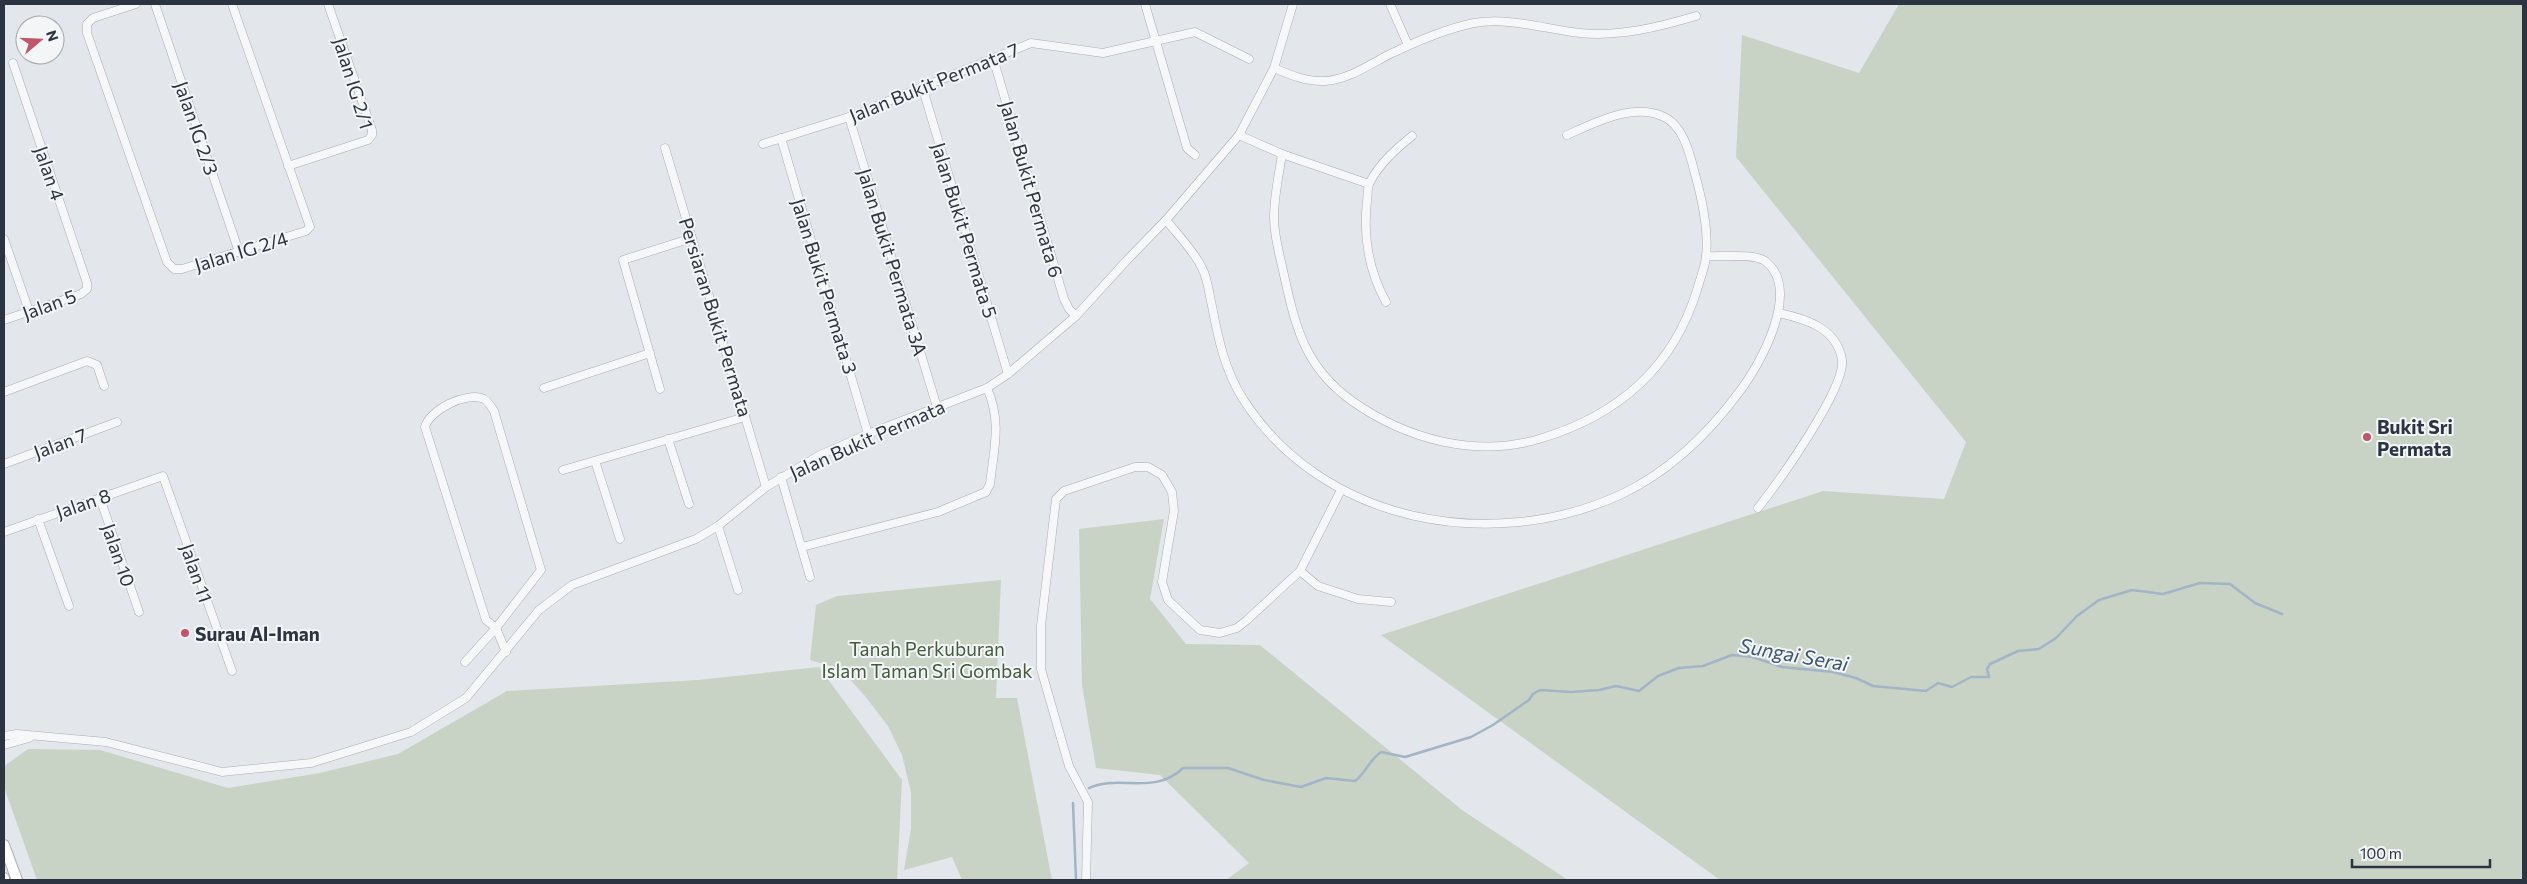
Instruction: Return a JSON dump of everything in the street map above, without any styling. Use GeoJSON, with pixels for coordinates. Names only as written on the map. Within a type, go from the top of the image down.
{"type":"FeatureCollection","features":[{"type":"Feature","properties":{"kind":"street","name":"Jalan IG 2/4"},"geometry":{"type":"LineString","coordinates":[[136,4],[93,18],[87,24],[87,33],[167,262],[174,269],[182,269],[239,252],[306,231],[310,227],[232,4]]}},
{"type":"Feature","properties":{"kind":"street","name":"Jalan IG 2/3"},"geometry":{"type":"LineString","coordinates":[[155,4],[239,252]]}},
{"type":"Feature","properties":{"kind":"street","name":"Jalan IG 2/1"},"geometry":{"type":"LineString","coordinates":[[288,166],[368,140],[372,135],[372,130],[328,4]]}},
{"type":"Feature","properties":{"kind":"street"},"geometry":{"type":"LineString","coordinates":[[1145,4],[1187,148],[1195,155]]}},
{"type":"Feature","properties":{"kind":"street","name":"Jalan Bukit Permata"},"geometry":{"type":"LineString","coordinates":[[4,736],[17,734],[106,742],[222,772],[311,763],[411,732],[466,698],[506,652],[538,610],[572,585],[696,538],[718,526],[766,487],[820,455],[868,434],[987,388],[1008,374],[1076,316],[1166,220],[1239,135],[1274,68],[1293,4]]}},
{"type":"Feature","properties":{"kind":"street"},"geometry":{"type":"LineString","coordinates":[[1390,4],[1408,45]]}},
{"type":"Feature","properties":{"kind":"street"},"geometry":{"type":"LineString","coordinates":[[1274,68],[1302,79],[1326,81],[1346,76],[1408,45],[1455,28],[1476,23],[1506,22],[1581,33],[1607,33],[1665,25],[1696,16]]}},
{"type":"Feature","properties":{"kind":"street","name":"Jalan Bukit Permata 7"},"geometry":{"type":"LineString","coordinates":[[763,144],[849,117],[1031,43],[1103,53],[1195,32],[1249,60]]}},
{"type":"Feature","properties":{"kind":"street","name":"Jalan Bukit Permata 6"},"geometry":{"type":"LineString","coordinates":[[994,58],[1064,299],[1069,309],[1076,316]]}},
{"type":"Feature","properties":{"kind":"street","name":"Jalan 4"},"geometry":{"type":"LineString","coordinates":[[13,63],[87,283]]}},
{"type":"Feature","properties":{"kind":"street","name":"Jalan Bukit Permata 5"},"geometry":{"type":"LineString","coordinates":[[922,86],[1008,374]]}},
{"type":"Feature","properties":{"kind":"street"},"geometry":{"type":"LineString","coordinates":[[1282,154],[1275,196],[1275,236],[1299,337],[1336,388],[1376,418],[1415,436],[1461,444],[1490,446],[1523,444],[1575,428],[1605,411],[1637,387],[1666,354],[1691,310],[1706,256],[1705,224],[1698,186],[1690,157],[1679,129],[1662,116],[1630,112],[1567,135]]}},
{"type":"Feature","properties":{"kind":"street","name":"Jalan Bukit Permata 3A"},"geometry":{"type":"LineString","coordinates":[[849,117],[937,407]]}},
{"type":"Feature","properties":{"kind":"street"},"geometry":{"type":"LineString","coordinates":[[1239,135],[1282,154],[1369,184]]}},
{"type":"Feature","properties":{"kind":"street"},"geometry":{"type":"LineString","coordinates":[[1386,302],[1376,283],[1367,248],[1366,209],[1369,184],[1392,152],[1412,136]]}},
{"type":"Feature","properties":{"kind":"street","name":"Jalan Bukit Permata 3"},"geometry":{"type":"LineString","coordinates":[[781,138],[868,434]]}},
{"type":"Feature","properties":{"kind":"street","name":"Persiaran Bukit Permata"},"geometry":{"type":"LineString","coordinates":[[665,148],[766,487]]}},
{"type":"Feature","properties":{"kind":"street"},"geometry":{"type":"LineString","coordinates":[[1166,220],[1203,268],[1223,357],[1242,399],[1283,448],[1341,490],[1369,503],[1404,514],[1472,525],[1507,524],[1570,514],[1601,503],[1648,479],[1693,446],[1742,389],[1759,360],[1779,313],[1778,282],[1765,261],[1756,257],[1706,256]]}},
{"type":"Feature","properties":{"kind":"street"},"geometry":{"type":"LineString","coordinates":[[660,389],[623,260],[692,238]]}},
{"type":"Feature","properties":{"kind":"street"},"geometry":{"type":"LineString","coordinates":[[4,239],[29,311]]}},
{"type":"Feature","properties":{"kind":"street","name":"Jalan 5"},"geometry":{"type":"LineString","coordinates":[[4,320],[81,294],[87,289],[87,283]]}},
{"type":"Feature","properties":{"kind":"street"},"geometry":{"type":"LineString","coordinates":[[1758,508],[1824,409],[1839,377],[1842,361],[1832,337],[1819,326],[1803,318],[1779,313]]}},
{"type":"Feature","properties":{"kind":"street"},"geometry":{"type":"LineString","coordinates":[[544,388],[650,353]]}},
{"type":"Feature","properties":{"kind":"street"},"geometry":{"type":"LineString","coordinates":[[4,392],[87,361],[97,366],[104,386]]}},
{"type":"Feature","properties":{"kind":"street"},"geometry":{"type":"LineString","coordinates":[[802,547],[938,512],[986,492],[990,484],[997,422],[994,404],[987,388]]}},
{"type":"Feature","properties":{"kind":"street"},"geometry":{"type":"LineString","coordinates":[[465,662],[496,628],[541,570],[494,411],[485,399],[477,397],[454,402],[435,411],[427,418],[425,427],[486,620],[496,628],[506,652]]}},
{"type":"Feature","properties":{"kind":"street"},"geometry":{"type":"LineString","coordinates":[[564,470],[745,417]]}},
{"type":"Feature","properties":{"kind":"street","name":"Jalan 7"},"geometry":{"type":"LineString","coordinates":[[4,464],[117,422]]}},
{"type":"Feature","properties":{"kind":"street"},"geometry":{"type":"LineString","coordinates":[[668,439],[689,504]]}},
{"type":"Feature","properties":{"kind":"street"},"geometry":{"type":"LineString","coordinates":[[595,461],[620,539]]}},
{"type":"Feature","properties":{"kind":"street"},"geometry":{"type":"LineString","coordinates":[[1086,880],[1088,802],[1069,766],[1041,669],[1041,626],[1056,498],[1064,491],[1135,467],[1148,467],[1162,476],[1172,492],[1174,511],[1162,582],[1168,600],[1200,630],[1220,633],[1237,628],[1300,571],[1341,490]]}},
{"type":"Feature","properties":{"kind":"street","name":"Jalan 8"},"geometry":{"type":"LineString","coordinates":[[4,532],[163,476]]}},
{"type":"Feature","properties":{"kind":"street","name":"Jalan 11"},"geometry":{"type":"LineString","coordinates":[[163,476],[232,671]]}},
{"type":"Feature","properties":{"kind":"street"},"geometry":{"type":"LineString","coordinates":[[781,477],[810,577]]}},
{"type":"Feature","properties":{"kind":"street","name":"Jalan 10"},"geometry":{"type":"LineString","coordinates":[[100,498],[139,612]]}},
{"type":"Feature","properties":{"kind":"street"},"geometry":{"type":"LineString","coordinates":[[38,519],[69,606]]}},
{"type":"Feature","properties":{"kind":"street"},"geometry":{"type":"LineString","coordinates":[[718,526],[738,590]]}},
{"type":"Feature","properties":{"kind":"street"},"geometry":{"type":"LineString","coordinates":[[1300,571],[1318,586],[1358,598],[1391,602]]}},
{"type":"Feature","properties":{"kind":"street","name":"Jalan Bukit Permata"},"geometry":{"type":"LineString","coordinates":[[4,745],[41,736]]}},
{"type":"Feature","properties":{"kind":"street"},"geometry":{"type":"LineString","coordinates":[[4,845],[17,880]]}},
{"type":"Feature","properties":{"kind":"green space"},"geometry":{"type":"Polygon","coordinates":[[[1899,4],[2523,4],[2523,880],[1720,880],[1381,635],[1823,491],[1944,499],[1966,442],[1736,157],[1742,35],[1859,73],[1899,4]]]}},
{"type":"Feature","properties":{"kind":"green space"},"geometry":{"type":"Polygon","coordinates":[[[1164,519],[1150,599],[1186,644],[1260,645],[1462,810],[1568,880],[1226,880],[1249,863],[1160,775],[1096,768],[1082,685],[1079,529],[1164,519]]]}},
{"type":"Feature","properties":{"kind":"green space","name":"Tanah Perkuburan Islam Taman Sri Gombak"},"geometry":{"type":"Polygon","coordinates":[[[1001,580],[996,698],[1017,698],[1052,880],[962,880],[952,857],[904,870],[911,829],[911,792],[902,755],[888,726],[865,696],[840,669],[810,660],[816,605],[837,596],[1001,580]]]}},
{"type":"Feature","properties":{"kind":"green space"},"geometry":{"type":"Polygon","coordinates":[[[819,667],[902,780],[897,880],[37,880],[4,787],[4,766],[28,749],[100,750],[228,788],[320,773],[398,754],[507,691],[698,680],[819,667]]]}},
{"type":"Feature","properties":{"kind":"waterway","name":"Sungai Serai"},"geometry":{"type":"LineString","coordinates":[[1089,788],[1100,784],[1160,781],[1172,776],[1183,768],[1228,768],[1264,780],[1301,787],[1326,778],[1355,781],[1381,752],[1405,757],[1471,737],[1493,725],[1540,690],[1571,692],[1599,690],[1616,686],[1639,691],[1658,676],[1679,668],[1703,666],[1732,655],[1753,657],[1782,667],[1833,672],[1856,678],[1873,686],[1926,691],[1938,683],[1952,687],[1971,677],[1989,677],[1987,669],[1990,664],[2018,651],[2039,649],[2056,638],[2077,616],[2099,600],[2132,590],[2163,594],[2200,583],[2230,584],[2255,603],[2282,614]]}},
{"type":"Feature","properties":{"kind":"waterway","name":"Sungai Serai"},"geometry":{"type":"LineString","coordinates":[[1073,803],[1076,880]]}},
{"type":"Feature","properties":{"kind":"place","name":"Bukit Sri Permata"},"geometry":{"type":"Point","coordinates":[2367,437]}},
{"type":"Feature","properties":{"kind":"place","name":"Surau Al-Iman"},"geometry":{"type":"Point","coordinates":[185,633]}}]}
